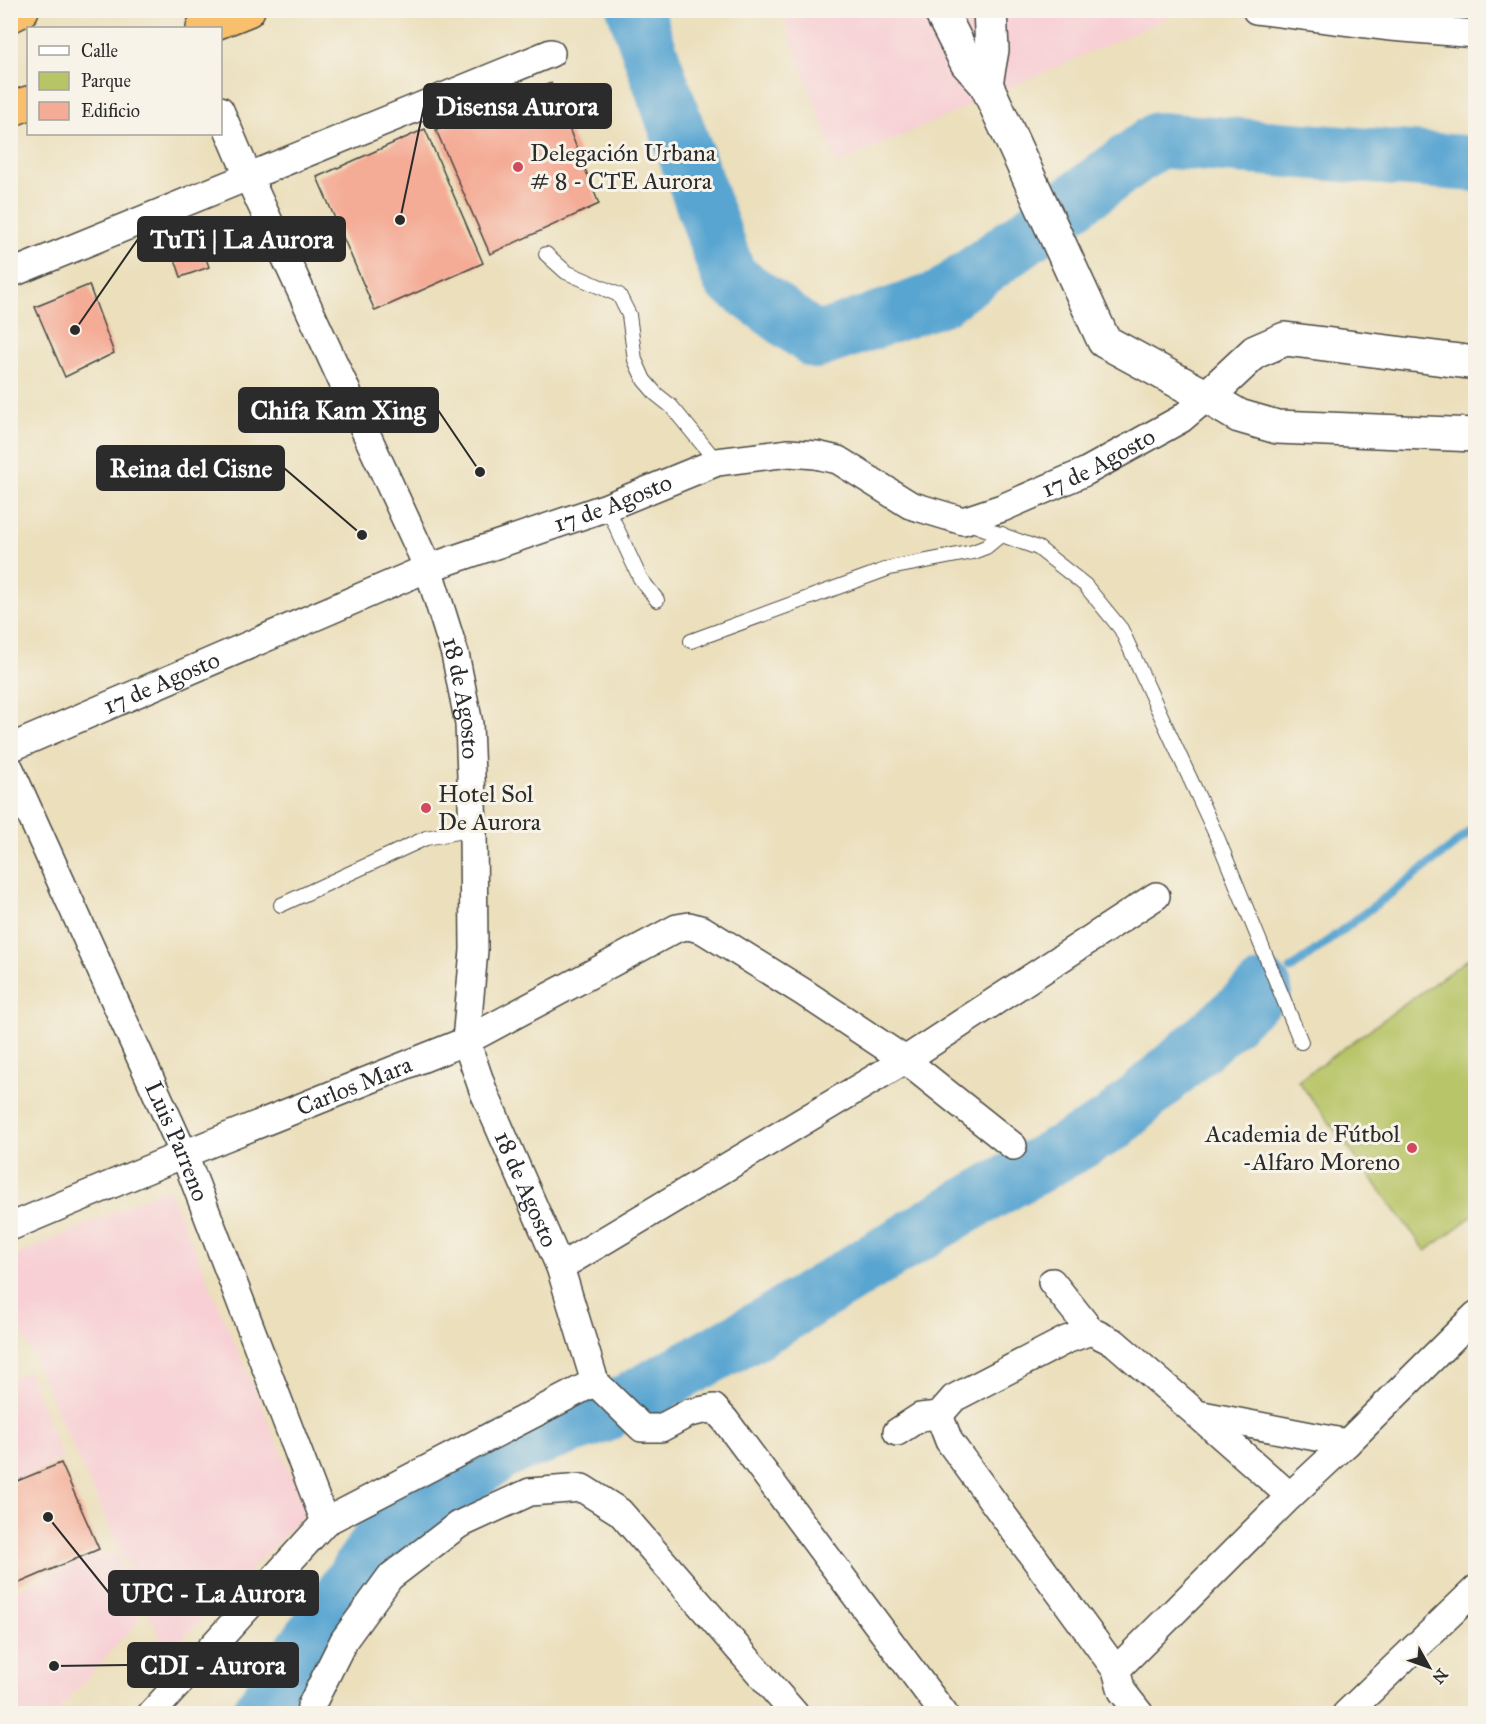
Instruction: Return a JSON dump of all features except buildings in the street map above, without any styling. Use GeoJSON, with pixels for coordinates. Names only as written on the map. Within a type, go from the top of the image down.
{"type":"FeatureCollection","features":[{"type":"Feature","properties":{"kind":"highway"},"geometry":{"type":"LineString","coordinates":[[10,16],[22,10]]}},
{"type":"Feature","properties":{"kind":"highway"},"geometry":{"type":"LineString","coordinates":[[206,27],[248,10]]}},
{"type":"Feature","properties":{"kind":"highway"},"geometry":{"type":"LineString","coordinates":[[10,110],[27,103]]}},
{"type":"Feature","properties":{"kind":"street"},"geometry":{"type":"LineString","coordinates":[[940,10],[967,63],[987,88],[1104,341],[1239,416],[1277,427],[1476,435]]}},
{"type":"Feature","properties":{"kind":"street"},"geometry":{"type":"LineString","coordinates":[[987,88],[992,50],[990,10]]}},
{"type":"Feature","properties":{"kind":"street"},"geometry":{"type":"LineString","coordinates":[[1256,10],[1390,27],[1476,34]]}},
{"type":"Feature","properties":{"kind":"street"},"geometry":{"type":"LineString","coordinates":[[10,274],[551,53]]}},
{"type":"Feature","properties":{"kind":"street","name":"18 de Agosto"},"geometry":{"type":"LineString","coordinates":[[222,115],[428,568],[455,654],[469,724],[473,829],[474,950],[466,1041],[483,1090],[560,1267],[595,1382]]}},
{"type":"Feature","properties":{"kind":"street"},"geometry":{"type":"LineString","coordinates":[[1207,397],[1255,352],[1285,339],[1476,363]]}},
{"type":"Feature","properties":{"kind":"street","name":"17 de Agosto"},"geometry":{"type":"LineString","coordinates":[[10,748],[428,568],[607,507],[717,462],[789,453],[816,455],[838,460],[910,505],[963,521],[1002,508],[1085,472],[1181,419],[1207,397]]}},
{"type":"Feature","properties":{"kind":"street","name":"Luis Parreno"},"geometry":{"type":"LineString","coordinates":[[10,769],[184,1154],[325,1522]]}},
{"type":"Feature","properties":{"kind":"street"},"geometry":{"type":"LineString","coordinates":[[560,1267],[905,1060],[1156,896]]}},
{"type":"Feature","properties":{"kind":"street","name":"Carlos Mara"},"geometry":{"type":"LineString","coordinates":[[10,1227],[184,1154],[466,1041],[677,928],[689,926],[703,930],[803,992],[905,1060]]}},
{"type":"Feature","properties":{"kind":"street"},"geometry":{"type":"LineString","coordinates":[[905,1060],[1013,1146]]}},
{"type":"Feature","properties":{"kind":"street"},"geometry":{"type":"LineString","coordinates":[[1052,1282],[1091,1331],[1115,1343],[1290,1496]]}},
{"type":"Feature","properties":{"kind":"street"},"geometry":{"type":"LineString","coordinates":[[1116,1670],[1476,1315]]}},
{"type":"Feature","properties":{"kind":"street"},"geometry":{"type":"LineString","coordinates":[[897,1432],[920,1417],[939,1415],[954,1398],[1066,1340],[1091,1331]]}},
{"type":"Feature","properties":{"kind":"street"},"geometry":{"type":"LineString","coordinates":[[151,1713],[325,1522],[595,1382],[642,1428],[661,1428],[689,1413],[714,1408],[944,1713]]}},
{"type":"Feature","properties":{"kind":"street"},"geometry":{"type":"LineString","coordinates":[[1197,1414],[1347,1443]]}},
{"type":"Feature","properties":{"kind":"street"},"geometry":{"type":"LineString","coordinates":[[939,1415],[949,1441],[1116,1670],[1122,1691],[1140,1713]]}},
{"type":"Feature","properties":{"kind":"street"},"geometry":{"type":"LineString","coordinates":[[310,1713],[311,1706],[344,1640],[390,1577],[458,1525],[530,1492],[582,1488],[620,1512],[795,1713]]}},
{"type":"Feature","properties":{"kind":"street"},"geometry":{"type":"LineString","coordinates":[[1346,1713],[1476,1589]]}},
{"type":"Feature","properties":{"kind":"lane"},"geometry":{"type":"LineString","coordinates":[[546,254],[566,272],[619,295],[629,315],[635,360],[644,380],[671,406],[717,462]]}},
{"type":"Feature","properties":{"kind":"lane"},"geometry":{"type":"LineString","coordinates":[[607,507],[639,578],[657,600]]}},
{"type":"Feature","properties":{"kind":"lane"},"geometry":{"type":"LineString","coordinates":[[963,521],[1038,548],[1085,585],[1121,629],[1217,837],[1301,1041]]}},
{"type":"Feature","properties":{"kind":"lane"},"geometry":{"type":"LineString","coordinates":[[692,640],[890,568],[973,552],[986,547],[1002,534]]}},
{"type":"Feature","properties":{"kind":"lane"},"geometry":{"type":"LineString","coordinates":[[281,904],[426,838],[473,829]]}},
{"type":"Feature","properties":{"kind":"shaded area"},"geometry":{"type":"Polygon","coordinates":[[[1168,10],[1170,17],[837,164],[781,11],[1168,10]]]}},
{"type":"Feature","properties":{"kind":"shaded area"},"geometry":{"type":"Polygon","coordinates":[[[168,1188],[307,1512],[167,1654],[11,1309],[10,1259],[168,1188]]]}},
{"type":"Feature","properties":{"kind":"shaded area"},"geometry":{"type":"Polygon","coordinates":[[[28,1371],[63,1459],[11,1481],[11,1379],[28,1371]]]}},
{"type":"Feature","properties":{"kind":"shaded area"},"geometry":{"type":"Polygon","coordinates":[[[100,1551],[101,1556],[117,1553],[139,1620],[56,1713],[11,1713],[11,1593],[100,1551]]]}},
{"type":"Feature","properties":{"kind":"green space","name":"Academia de Fútbol -Alfaro Moreno"},"geometry":{"type":"Polygon","coordinates":[[[1475,954],[1475,1214],[1426,1251],[1298,1081],[1475,954]]]}},
{"type":"Feature","properties":{"kind":"waterway"},"geometry":{"type":"LineString","coordinates":[[635,10],[729,277],[816,341],[942,298],[1158,140],[1476,164]]}},
{"type":"Feature","properties":{"kind":"waterway"},"geometry":{"type":"LineString","coordinates":[[1291,969],[1452,847],[1476,826]]}},
{"type":"Feature","properties":{"kind":"waterway"},"geometry":{"type":"LineString","coordinates":[[627,1402],[772,1322],[956,1211],[1112,1124],[1264,989]]}},
{"type":"Feature","properties":{"kind":"waterway"},"geometry":{"type":"LineString","coordinates":[[259,1714],[387,1530],[506,1449],[604,1415]]}},
{"type":"Feature","properties":{"kind":"place","name":"Delegación Urbana # 8 - CTE Aurora"},"geometry":{"type":"Point","coordinates":[518,167]}},
{"type":"Feature","properties":{"kind":"place","name":"Disensa Aurora"},"geometry":{"type":"Point","coordinates":[400,220]}},
{"type":"Feature","properties":{"kind":"place","name":"TuTi | La Aurora"},"geometry":{"type":"Point","coordinates":[75,330]}},
{"type":"Feature","properties":{"kind":"place","name":"Chifa Kam Xing"},"geometry":{"type":"Point","coordinates":[480,472]}},
{"type":"Feature","properties":{"kind":"place","name":"Reina del Cisne"},"geometry":{"type":"Point","coordinates":[362,535]}},
{"type":"Feature","properties":{"kind":"place","name":"Hotel Sol De Aurora"},"geometry":{"type":"Point","coordinates":[426,808]}},
{"type":"Feature","properties":{"kind":"place","name":"Academia de Fútbol -Alfaro Moreno"},"geometry":{"type":"Point","coordinates":[1412,1148]}},
{"type":"Feature","properties":{"kind":"place","name":"UPC - La Aurora"},"geometry":{"type":"Point","coordinates":[48,1517]}},
{"type":"Feature","properties":{"kind":"place","name":"CDI - Aurora"},"geometry":{"type":"Point","coordinates":[54,1666]}}]}
